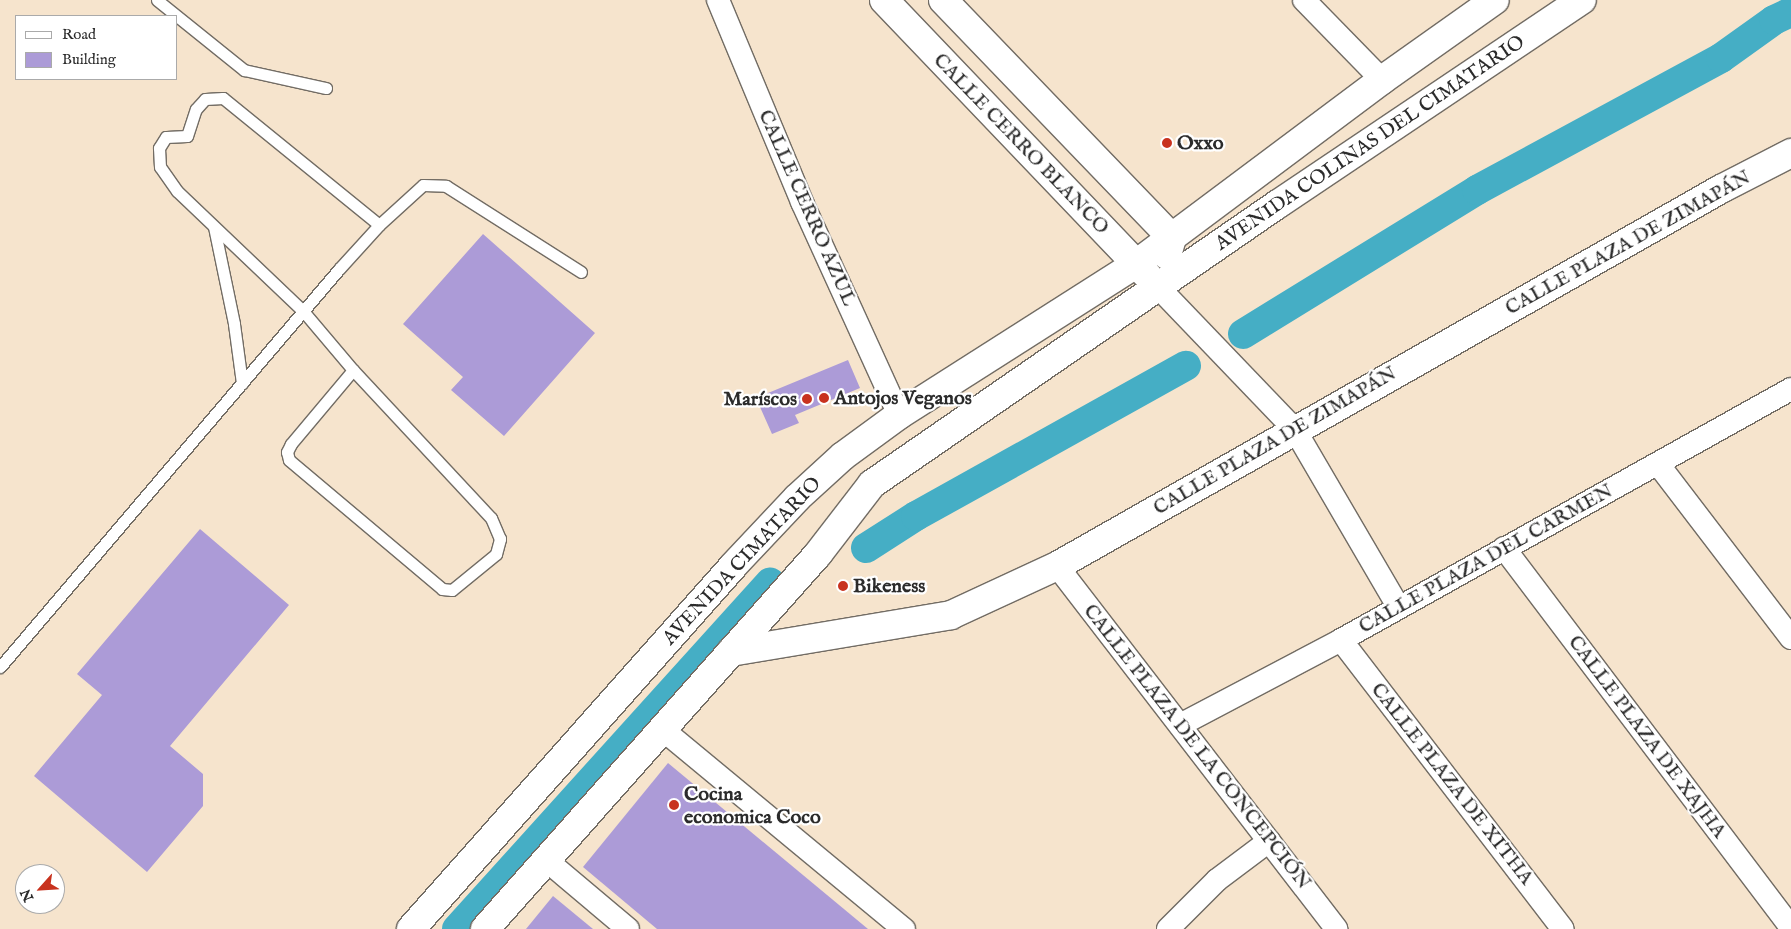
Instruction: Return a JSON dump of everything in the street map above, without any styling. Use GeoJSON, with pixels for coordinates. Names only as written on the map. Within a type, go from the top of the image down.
{"type":"FeatureCollection","features":[{"type":"Feature","properties":{"kind":"street","name":"CALLE CERRO AZUL"},"geometry":{"type":"LineString","coordinates":[[718,0],[802,202],[899,415]]}},
{"type":"Feature","properties":{"kind":"street","name":"CALLE CERRO BLANCO"},"geometry":{"type":"LineString","coordinates":[[884,0],[1295,430],[1398,606]]}},
{"type":"Feature","properties":{"kind":"street"},"geometry":{"type":"LineString","coordinates":[[484,929],[818,554],[872,484],[1159,288],[1172,238],[942,0]]}},
{"type":"Feature","properties":{"kind":"street"},"geometry":{"type":"LineString","coordinates":[[1304,0],[1382,80]]}},
{"type":"Feature","properties":{"kind":"street","name":"AVENIDA COLINAS DEL CIMATARIO"},"geometry":{"type":"LineString","coordinates":[[1136,264],[1382,80],[1495,0]]}},
{"type":"Feature","properties":{"kind":"street","name":"AVENIDA COLINAS DEL CIMATARIO"},"geometry":{"type":"LineString","coordinates":[[1159,288],[1278,204],[1582,0]]}},
{"type":"Feature","properties":{"kind":"street","name":"CALLE PLAZA DE ZIMAPÁN"},"geometry":{"type":"LineString","coordinates":[[732,652],[951,615],[1057,566],[1721,189],[1791,153]]}},
{"type":"Feature","properties":{"kind":"street"},"geometry":{"type":"LineString","coordinates":[[1257,175],[1278,204]]}},
{"type":"Feature","properties":{"kind":"street","name":"AVENIDA CIMATARIO"},"geometry":{"type":"LineString","coordinates":[[411,929],[733,566],[797,498],[843,456],[899,415],[1136,264]]}},
{"type":"Feature","properties":{"kind":"street","name":"CALLE PLAZA DEL CARMEN"},"geometry":{"type":"LineString","coordinates":[[1180,725],[1341,640],[1398,606],[1791,389]]}},
{"type":"Feature","properties":{"kind":"street"},"geometry":{"type":"LineString","coordinates":[[843,456],[872,484]]}},
{"type":"Feature","properties":{"kind":"street"},"geometry":{"type":"LineString","coordinates":[[1658,464],[1791,638]]}},
{"type":"Feature","properties":{"kind":"street","name":"CALLE PLAZA DE XAJHA"},"geometry":{"type":"LineString","coordinates":[[1504,548],[1791,927]]}},
{"type":"Feature","properties":{"kind":"street","name":"CALLE PLAZA DE LA CONCEPCIÓN"},"geometry":{"type":"LineString","coordinates":[[1057,566],[1337,929]]}},
{"type":"Feature","properties":{"kind":"street","name":"CALLE PLAZA DE XITHA"},"geometry":{"type":"LineString","coordinates":[[1341,640],[1563,929]]}},
{"type":"Feature","properties":{"kind":"street"},"geometry":{"type":"LineString","coordinates":[[662,730],[904,929]]}},
{"type":"Feature","properties":{"kind":"street"},"geometry":{"type":"LineString","coordinates":[[1168,929],[1217,880],[1269,841]]}},
{"type":"Feature","properties":{"kind":"street"},"geometry":{"type":"LineString","coordinates":[[546,860],[628,929]]}},
{"type":"Feature","properties":{"kind":"lane"},"geometry":{"type":"LineString","coordinates":[[157,0],[176,15]]}},
{"type":"Feature","properties":{"kind":"lane"},"geometry":{"type":"LineString","coordinates":[[178,17],[244,70],[326,88]]}},
{"type":"Feature","properties":{"kind":"lane"},"geometry":{"type":"LineString","coordinates":[[353,370],[291,444],[287,452],[289,460],[442,589],[452,590],[496,554],[500,539],[491,518],[353,370],[304,312],[177,191],[160,167],[159,148],[166,138],[187,136],[196,109],[205,99],[223,98],[379,225]]}},
{"type":"Feature","properties":{"kind":"lane"},"geometry":{"type":"LineString","coordinates":[[0,667],[379,225],[423,185],[446,186],[581,272]]}},
{"type":"Feature","properties":{"kind":"lane"},"geometry":{"type":"LineString","coordinates":[[214,227],[234,324],[242,383]]}},
{"type":"Feature","properties":{"kind":"building"},"geometry":{"type":"Polygon","coordinates":[[[483,234],[595,333],[504,436],[451,390],[463,377],[403,324],[483,234]]]}},
{"type":"Feature","properties":{"kind":"building"},"geometry":{"type":"Polygon","coordinates":[[[848,360],[860,388],[795,415],[799,423],[772,434],[756,398],[848,360]]]}},
{"type":"Feature","properties":{"kind":"building"},"geometry":{"type":"Polygon","coordinates":[[[200,529],[289,605],[170,746],[203,774],[203,806],[147,872],[34,776],[102,695],[77,674],[200,529]]]}},
{"type":"Feature","properties":{"kind":"building"},"geometry":{"type":"Polygon","coordinates":[[[668,763],[868,929],[657,929],[583,867],[668,763]]]}},
{"type":"Feature","properties":{"kind":"building"},"geometry":{"type":"Polygon","coordinates":[[[553,896],[593,929],[526,929],[553,896]]]}},
{"type":"Feature","properties":{"kind":"waterway"},"geometry":{"type":"LineString","coordinates":[[1243,334],[1477,190],[1721,58],[1774,20],[1791,12]]}},
{"type":"Feature","properties":{"kind":"waterway"},"geometry":{"type":"LineString","coordinates":[[866,548],[916,516],[1186,366]]}},
{"type":"Feature","properties":{"kind":"waterway"},"geometry":{"type":"LineString","coordinates":[[457,929],[770,582]]}},
{"type":"Feature","properties":{"kind":"place","name":"Oxxo"},"geometry":{"type":"Point","coordinates":[1167,143]}},
{"type":"Feature","properties":{"kind":"place","name":"Antojos Veganos"},"geometry":{"type":"Point","coordinates":[824,398]}},
{"type":"Feature","properties":{"kind":"place","name":"Maríscos"},"geometry":{"type":"Point","coordinates":[807,399]}},
{"type":"Feature","properties":{"kind":"place","name":"Bikeness"},"geometry":{"type":"Point","coordinates":[843,586]}},
{"type":"Feature","properties":{"kind":"place","name":"Cocina economica Coco"},"geometry":{"type":"Point","coordinates":[674,805]}}]}
